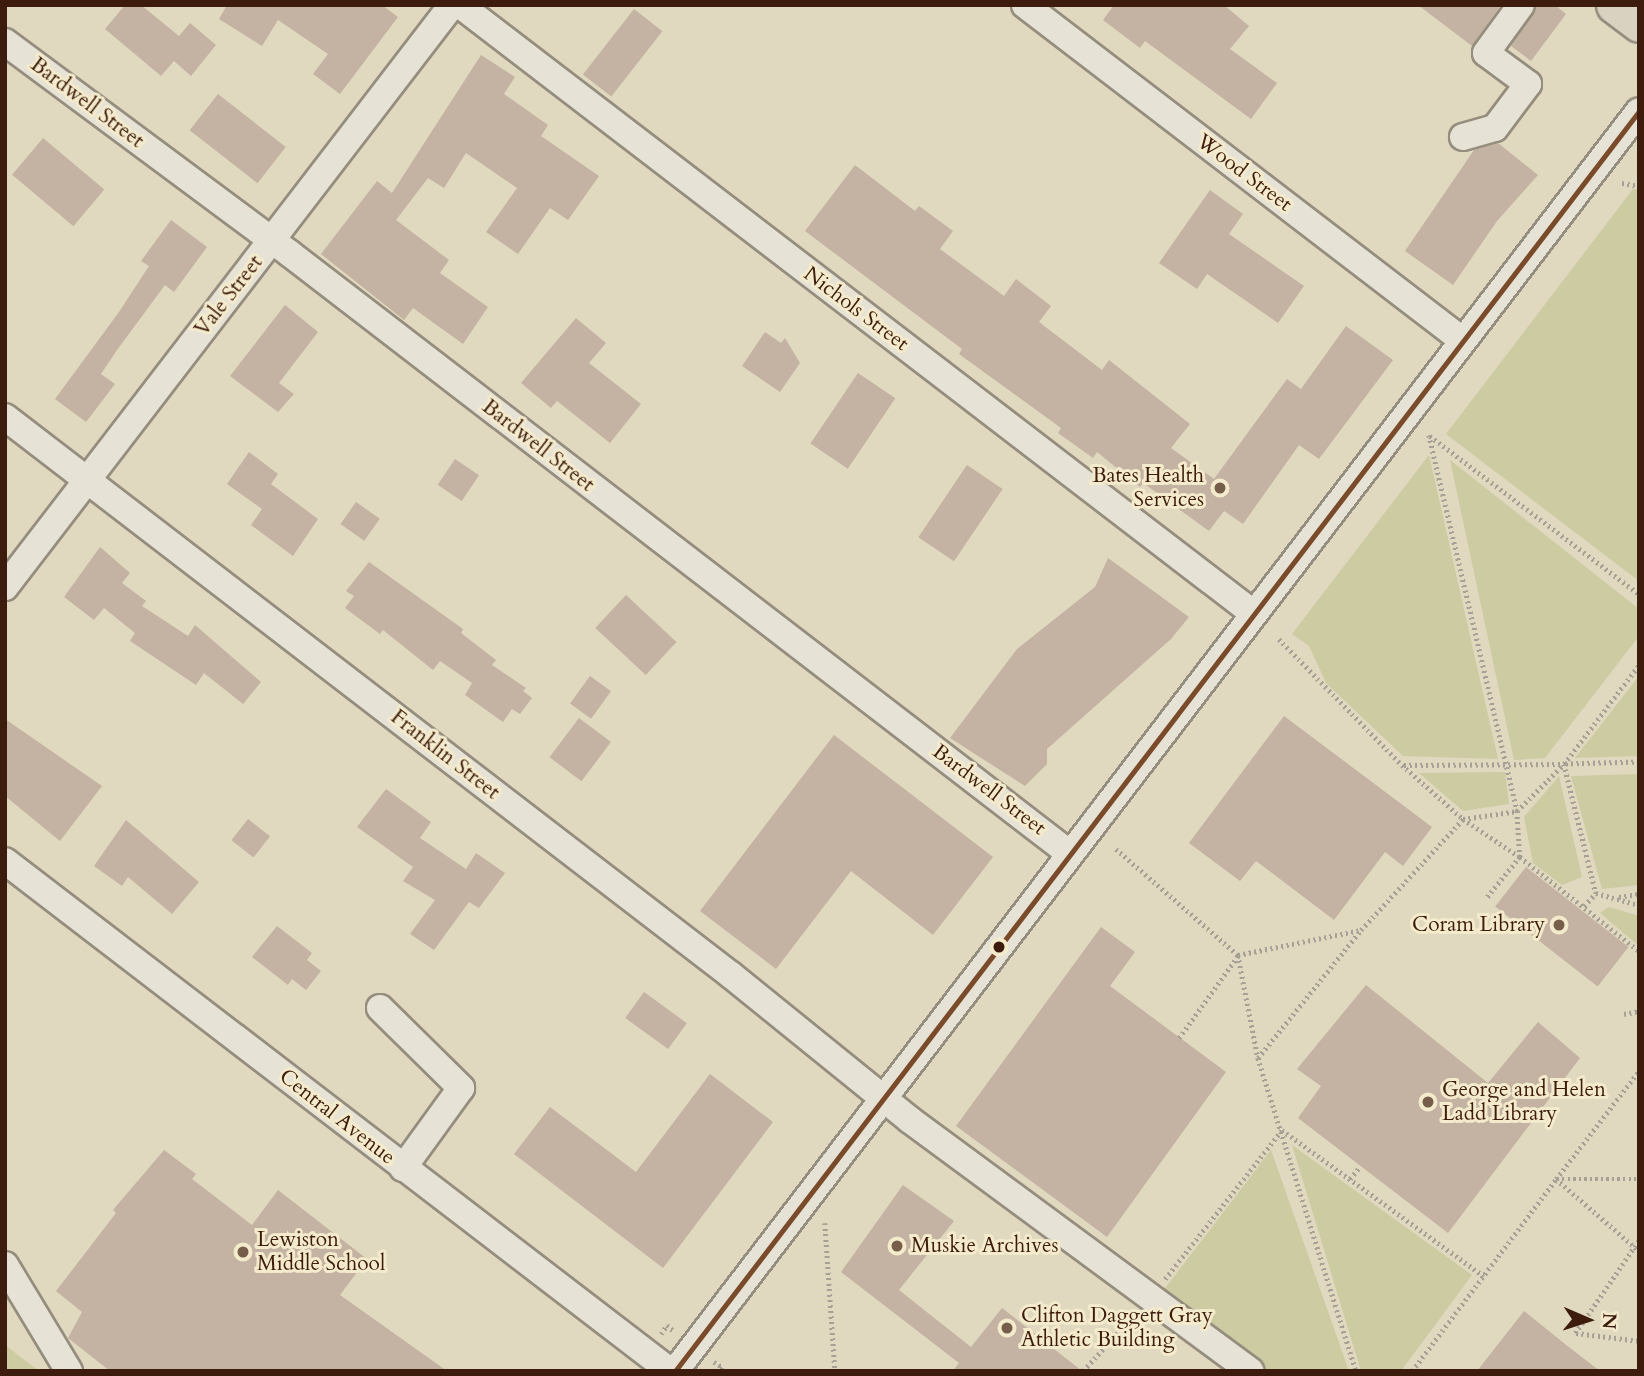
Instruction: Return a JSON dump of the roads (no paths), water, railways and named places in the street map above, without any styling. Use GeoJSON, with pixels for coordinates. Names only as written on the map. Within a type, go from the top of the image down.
{"type":"FeatureCollection","features":[{"type":"Feature","properties":{"kind":"main road"},"geometry":{"type":"LineString","coordinates":[[1614,5],[1639,24]]}},
{"type":"Feature","properties":{"kind":"street","name":"Vale Street"},"geometry":{"type":"LineString","coordinates":[[5,587],[452,5]]}},
{"type":"Feature","properties":{"kind":"street","name":"Nichols Street"},"geometry":{"type":"LineString","coordinates":[[460,5],[1252,613]]}},
{"type":"Feature","properties":{"kind":"street","name":"Wood Street"},"geometry":{"type":"LineString","coordinates":[[1025,5],[1462,340]]}},
{"type":"Feature","properties":{"kind":"street"},"geometry":{"type":"LineString","coordinates":[[1462,137],[1495,128],[1528,84],[1486,53],[1521,5]]}},
{"type":"Feature","properties":{"kind":"street","name":"Bardwell Street"},"geometry":{"type":"LineString","coordinates":[[5,42],[272,240],[1069,853]]}},
{"type":"Feature","properties":{"kind":"street"},"geometry":{"type":"LineString","coordinates":[[673,1371],[1639,111]]}},
{"type":"Feature","properties":{"kind":"street","name":"Franklin Street"},"geometry":{"type":"LineString","coordinates":[[5,417],[88,478],[731,975],[881,1097],[1251,1371]]}},
{"type":"Feature","properties":{"kind":"street","name":"Central Avenue"},"geometry":{"type":"LineString","coordinates":[[5,861],[403,1168],[673,1371]]}},
{"type":"Feature","properties":{"kind":"street"},"geometry":{"type":"LineString","coordinates":[[380,1008],[461,1088],[403,1168]]}},
{"type":"Feature","properties":{"kind":"street"},"geometry":{"type":"LineString","coordinates":[[5,1265],[69,1371]]}},
{"type":"Feature","properties":{"kind":"place","name":"Bates Health Services"},"geometry":{"type":"Point","coordinates":[1220,488]}},
{"type":"Feature","properties":{"kind":"place","name":"Coram Library"},"geometry":{"type":"Point","coordinates":[1559,925]}},
{"type":"Feature","properties":{"kind":"place","name":"George and Helen Ladd Library"},"geometry":{"type":"Point","coordinates":[1428,1102]}},
{"type":"Feature","properties":{"kind":"place","name":"Muskie Archives"},"geometry":{"type":"Point","coordinates":[897,1246]}},
{"type":"Feature","properties":{"kind":"place","name":"Lewiston Middle School"},"geometry":{"type":"Point","coordinates":[243,1252]}},
{"type":"Feature","properties":{"kind":"place","name":"Clifton Daggett Gray Athletic Building"},"geometry":{"type":"Point","coordinates":[1007,1328]}}]}
